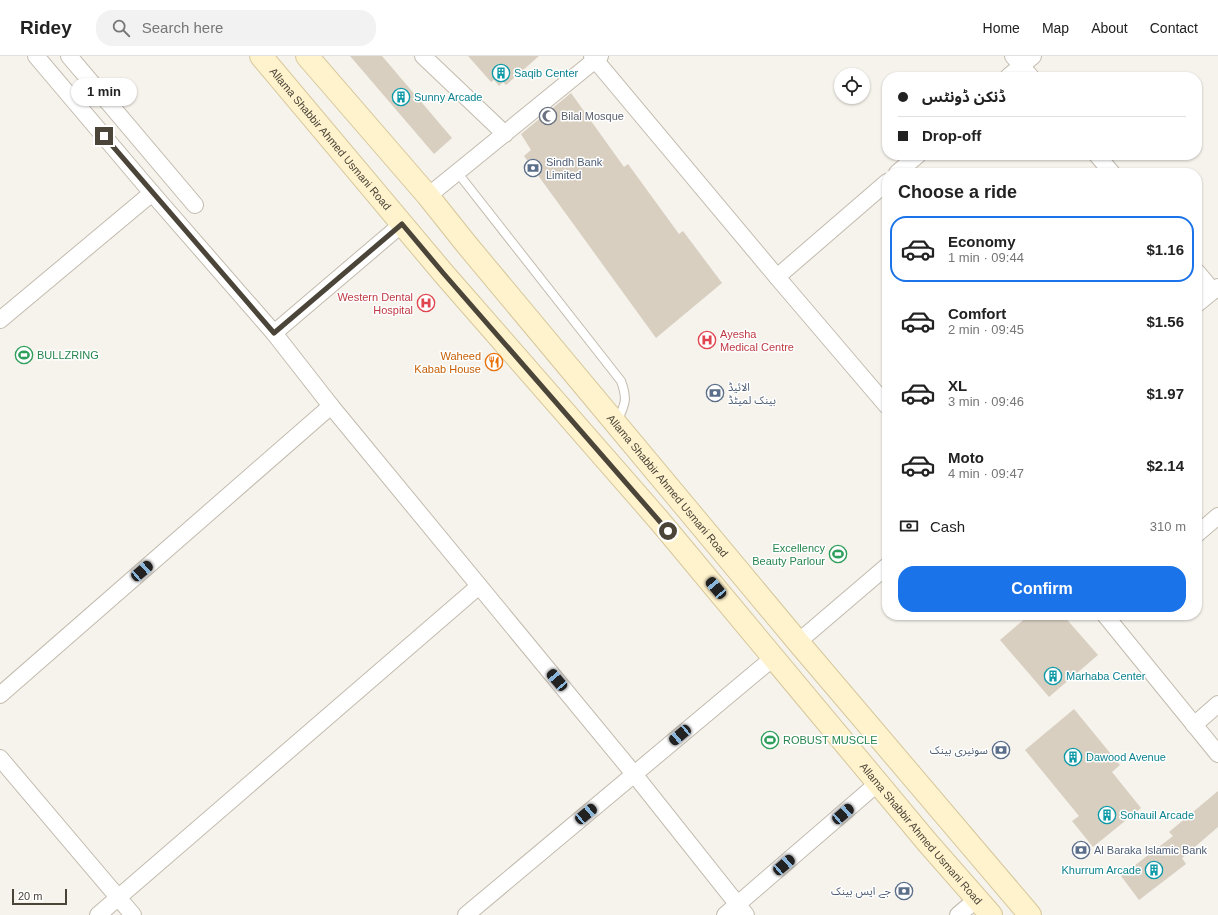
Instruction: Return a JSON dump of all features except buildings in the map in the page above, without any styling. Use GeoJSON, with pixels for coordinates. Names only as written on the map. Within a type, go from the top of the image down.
{"type":"FeatureCollection","features":[{"type":"Feature","properties":{"kind":"main road","name":"Allama Shabbir Ahmed Usmani Road"},"geometry":{"type":"LineString","coordinates":[[261,56],[444,274],[658,519],[927,842],[984,907]]}},
{"type":"Feature","properties":{"kind":"main road","name":"Allama Shabbir Ahmed Usmani Road"},"geometry":{"type":"LineString","coordinates":[[307,56],[428,196],[467,245],[798,642],[1030,915]]}},
{"type":"Feature","properties":{"kind":"street"},"geometry":{"type":"LineString","coordinates":[[36,56],[152,193],[274,333],[332,406],[634,774],[736,912],[878,783]]}},
{"type":"Feature","properties":{"kind":"street"},"geometry":{"type":"LineString","coordinates":[[69,56],[195,205]]}},
{"type":"Feature","properties":{"kind":"street"},"geometry":{"type":"LineString","coordinates":[[424,56],[504,134]]}},
{"type":"Feature","properties":{"kind":"street"},"geometry":{"type":"LineString","coordinates":[[428,196],[596,57],[777,277],[882,400]]}},
{"type":"Feature","properties":{"kind":"street"},"geometry":{"type":"LineString","coordinates":[[1014,72],[1024,64]]}},
{"type":"Feature","properties":{"kind":"street"},"geometry":{"type":"LineString","coordinates":[[903,168],[912,160]]}},
{"type":"Feature","properties":{"kind":"street"},"geometry":{"type":"LineString","coordinates":[[1101,160],[1108,168]]}},
{"type":"Feature","properties":{"kind":"street"},"geometry":{"type":"LineString","coordinates":[[777,277],[882,186]]}},
{"type":"Feature","properties":{"kind":"street"},"geometry":{"type":"LineString","coordinates":[[0,320],[152,193]]}},
{"type":"Feature","properties":{"kind":"street"},"geometry":{"type":"LineString","coordinates":[[274,333],[402,224]]}},
{"type":"Feature","properties":{"kind":"street"},"geometry":{"type":"LineString","coordinates":[[1202,277],[1215,289],[1202,300]]}},
{"type":"Feature","properties":{"kind":"street"},"geometry":{"type":"LineString","coordinates":[[0,695],[332,406]]}},
{"type":"Feature","properties":{"kind":"street"},"geometry":{"type":"LineString","coordinates":[[1202,530],[1218,516]]}},
{"type":"Feature","properties":{"kind":"street"},"geometry":{"type":"LineString","coordinates":[[798,642],[882,570]]}},
{"type":"Feature","properties":{"kind":"street"},"geometry":{"type":"LineString","coordinates":[[98,915],[479,586]]}},
{"type":"Feature","properties":{"kind":"street"},"geometry":{"type":"LineString","coordinates":[[1109,620],[1218,754]]}},
{"type":"Feature","properties":{"kind":"street"},"geometry":{"type":"LineString","coordinates":[[466,915],[773,658]]}},
{"type":"Feature","properties":{"kind":"street"},"geometry":{"type":"LineString","coordinates":[[1194,725],[1218,704]]}},
{"type":"Feature","properties":{"kind":"street"},"geometry":{"type":"LineString","coordinates":[[0,758],[133,915]]}},
{"type":"Feature","properties":{"kind":"street"},"geometry":{"type":"LineString","coordinates":[[958,915],[984,907]]}},
{"type":"Feature","properties":{"kind":"lane"},"geometry":{"type":"LineString","coordinates":[[457,172],[621,381],[625,392],[625,403],[616,424]]}},
{"type":"Feature","properties":{"kind":"place","name":"Saqib Center"},"geometry":{"type":"Point","coordinates":[501,73]}},
{"type":"Feature","properties":{"kind":"place","name":"Sunny Arcade"},"geometry":{"type":"Point","coordinates":[401,97]}},
{"type":"Feature","properties":{"kind":"place","name":"Bilal Mosque"},"geometry":{"type":"Point","coordinates":[548,116]}},
{"type":"Feature","properties":{"kind":"place","name":"Sindh Bank Limited"},"geometry":{"type":"Point","coordinates":[533,168]}},
{"type":"Feature","properties":{"kind":"place","name":"Western Dental Hospital"},"geometry":{"type":"Point","coordinates":[426,303]}},
{"type":"Feature","properties":{"kind":"place","name":"Ayesha Medical Centre"},"geometry":{"type":"Point","coordinates":[707,340]}},
{"type":"Feature","properties":{"kind":"place","name":"BULLZRING"},"geometry":{"type":"Point","coordinates":[24,355]}},
{"type":"Feature","properties":{"kind":"place","name":"Waheed Kabab House"},"geometry":{"type":"Point","coordinates":[494,362]}},
{"type":"Feature","properties":{"kind":"place","name":"الائیڈ بینک لمیٹڈ"},"geometry":{"type":"Point","coordinates":[715,393]}},
{"type":"Feature","properties":{"kind":"place","name":"Excellency Beauty Parlour"},"geometry":{"type":"Point","coordinates":[838,554]}},
{"type":"Feature","properties":{"kind":"place","name":"Marhaba Center"},"geometry":{"type":"Point","coordinates":[1053,676]}},
{"type":"Feature","properties":{"kind":"place","name":"ROBUST MUSCLE"},"geometry":{"type":"Point","coordinates":[770,740]}},
{"type":"Feature","properties":{"kind":"place","name":"سونیری بینک"},"geometry":{"type":"Point","coordinates":[1001,750]}},
{"type":"Feature","properties":{"kind":"place","name":"Dawood Avenue"},"geometry":{"type":"Point","coordinates":[1073,757]}},
{"type":"Feature","properties":{"kind":"place","name":"Sohauil Arcade"},"geometry":{"type":"Point","coordinates":[1107,815]}},
{"type":"Feature","properties":{"kind":"place","name":"Al Baraka Islamic Bank"},"geometry":{"type":"Point","coordinates":[1081,850]}},
{"type":"Feature","properties":{"kind":"place","name":"Khurrum Arcade"},"geometry":{"type":"Point","coordinates":[1154,870]}},
{"type":"Feature","properties":{"kind":"place","name":"جے ایس بینک"},"geometry":{"type":"Point","coordinates":[904,891]}},
{"type":"Feature","properties":{"kind":"route"},"geometry":{"type":"LineString","coordinates":[[104,136],[274,333],[402,224],[668,531]]}}]}
